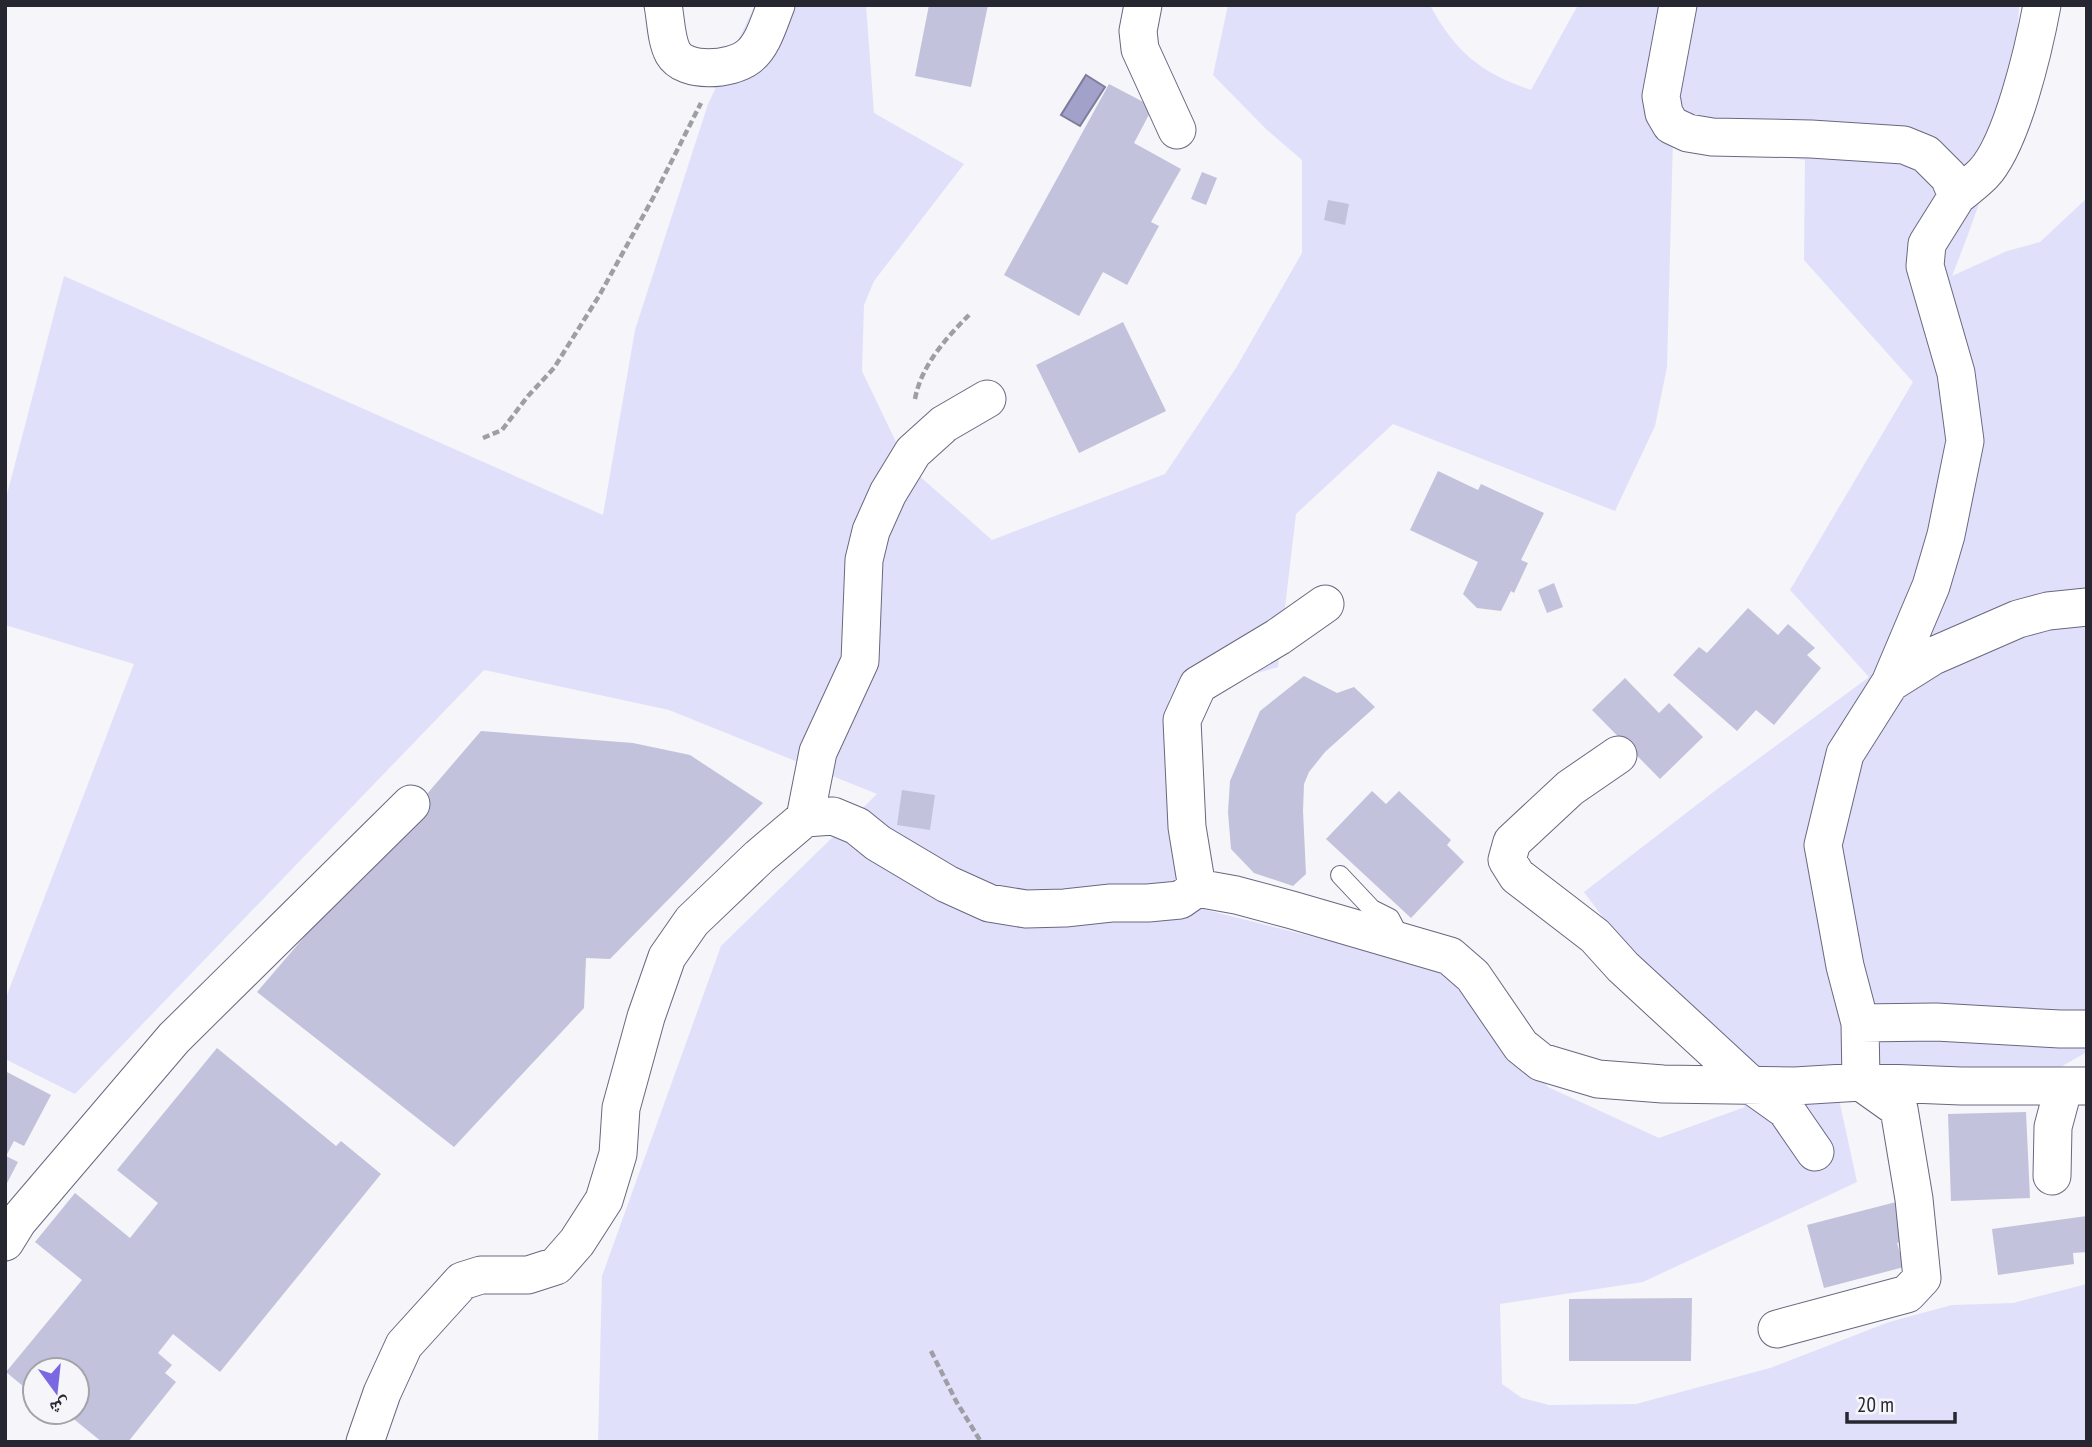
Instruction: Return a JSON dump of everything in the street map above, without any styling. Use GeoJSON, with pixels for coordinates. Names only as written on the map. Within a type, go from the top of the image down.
{"type":"FeatureCollection","features":[{"type":"Feature","properties":{"kind":"street"},"geometry":{"type":"LineString","coordinates":[[663,5],[672,51],[680,61],[697,67],[734,64],[750,56],[763,36],[776,5]]}},
{"type":"Feature","properties":{"kind":"street"},"geometry":{"type":"LineString","coordinates":[[1143,5],[1138,31],[1140,49],[1177,130]]}},
{"type":"Feature","properties":{"kind":"street"},"geometry":{"type":"LineString","coordinates":[[1678,5],[1661,96],[1664,113],[1671,125],[1688,133],[1712,136],[1904,145],[1926,154],[1949,177],[1957,195]]}},
{"type":"Feature","properties":{"kind":"street"},"geometry":{"type":"LineString","coordinates":[[1861,1082],[1860,1023],[1845,966],[1823,845],[1845,754],[1890,683],[1931,586],[1946,536],[1965,441],[1956,373],[1925,266],[1927,244],[1957,195],[1984,173],[2000,149],[2032,58],[2042,5]]}},
{"type":"Feature","properties":{"kind":"street"},"geometry":{"type":"LineString","coordinates":[[805,818],[818,752],[860,661],[863,560],[871,531],[888,493],[913,452],[944,425],[987,399]]}},
{"type":"Feature","properties":{"kind":"street"},"geometry":{"type":"LineString","coordinates":[[1197,888],[1187,827],[1182,719],[1198,685],[1278,637],[1325,604]]}},
{"type":"Feature","properties":{"kind":"street"},"geometry":{"type":"LineString","coordinates":[[1890,683],[1933,656],[2018,619],[2048,611],[2087,607]]}},
{"type":"Feature","properties":{"kind":"street"},"geometry":{"type":"LineString","coordinates":[[1618,755],[1570,788],[1512,842],[1507,860],[1517,876],[1595,936],[1623,967],[1751,1085],[1786,1110],[1815,1152]]}},
{"type":"Feature","properties":{"kind":"street"},"geometry":{"type":"LineString","coordinates":[[5,1242],[18,1221],[174,1038],[411,804]]}},
{"type":"Feature","properties":{"kind":"street"},"geometry":{"type":"LineString","coordinates":[[365,1442],[382,1394],[404,1345],[462,1280],[481,1275],[528,1275],[556,1266],[577,1242],[604,1200],[618,1154],[621,1108],[657,980],[667,957],[692,921],[759,856],[805,818],[833,816],[857,826],[878,844],[947,884],[989,903],[1026,909],[1180,901],[1197,888],[1236,895],[1450,956],[1473,976],[1521,1046],[1541,1062],[1598,1079],[1663,1084],[1795,1086],[1861,1082],[1961,1086],[2075,1086],[2053,1127],[2052,1176]]}},
{"type":"Feature","properties":{"kind":"street"},"geometry":{"type":"LineString","coordinates":[[1860,1023],[1936,1022],[2087,1028]]}},
{"type":"Feature","properties":{"kind":"street"},"geometry":{"type":"LineString","coordinates":[[1777,1329],[1907,1294],[1922,1278],[1914,1199],[1899,1109],[1861,1082]]}},
{"type":"Feature","properties":{"kind":"lane"},"geometry":{"type":"LineString","coordinates":[[1340,874],[1372,909],[1390,918],[1402,943]]}},
{"type":"Feature","properties":{"kind":"path"},"geometry":{"type":"LineString","coordinates":[[482,438],[502,430],[554,368],[653,198],[693,121],[715,66]]}},
{"type":"Feature","properties":{"kind":"path"},"geometry":{"type":"LineString","coordinates":[[913,452],[913,413],[917,386],[944,340],[968,315]]}},
{"type":"Feature","properties":{"kind":"path"},"geometry":{"type":"LineString","coordinates":[[931,1350],[956,1401],[981,1442]]}},
{"type":"Feature","properties":{"kind":"shaded area"},"geometry":{"type":"Polygon","coordinates":[[[755,5],[866,5],[874,113],[964,164],[874,281],[864,305],[862,371],[907,465],[992,540],[1165,474],[1236,368],[1302,253],[1302,160],[1267,130],[1213,75],[1228,5],[1430,5],[1449,36],[1471,59],[1498,76],[1531,90],[1578,5],[2019,5],[2017,40],[2006,109],[1988,177],[1952,276],[2007,251],[2040,242],[2087,198],[2087,1052],[2043,1077],[1832,1067],[1857,1182],[1643,1282],[1500,1304],[1502,1384],[1522,1398],[1549,1405],[1636,1404],[1770,1368],[1889,1322],[1952,1305],[2013,1303],[2087,1284],[2087,1442],[598,1442],[602,1276],[721,946],[877,794],[669,710],[484,670],[75,1094],[5,1059],[5,1000],[134,664],[5,625],[5,502],[64,276],[603,515],[635,330],[708,104],[755,5]],[[1673,139],[1667,367],[1655,426],[1615,511],[1393,424],[1296,514],[1278,667],[1169,699],[1191,906],[1465,975],[1548,1087],[1659,1138],[1745,1107],[1584,892],[1869,677],[1790,590],[1913,382],[1804,260],[1805,160],[1673,139]]]}},
{"type":"Feature","properties":{"kind":"shaded area"},"geometry":{"type":"Polygon","coordinates":[[[1086,75],[1105,87],[1080,126],[1061,115],[1086,75]]]}},
{"type":"Feature","properties":{"kind":"building"},"geometry":{"type":"Polygon","coordinates":[[[929,5],[988,5],[971,87],[915,76],[929,5]]]}},
{"type":"Feature","properties":{"kind":"building"},"geometry":{"type":"Polygon","coordinates":[[[1109,84],[1153,107],[1134,143],[1181,169],[1151,222],[1159,226],[1127,285],[1103,272],[1079,316],[1004,275],[1109,84]]]}},
{"type":"Feature","properties":{"kind":"building"},"geometry":{"type":"Polygon","coordinates":[[[1202,172],[1217,178],[1206,205],[1191,199],[1202,172]]]}},
{"type":"Feature","properties":{"kind":"building"},"geometry":{"type":"Polygon","coordinates":[[[1328,200],[1349,204],[1345,225],[1324,220],[1328,200]]]}},
{"type":"Feature","properties":{"kind":"building"},"geometry":{"type":"Polygon","coordinates":[[[1123,322],[1166,411],[1079,453],[1036,365],[1123,322]]]}},
{"type":"Feature","properties":{"kind":"building"},"geometry":{"type":"Polygon","coordinates":[[[1438,471],[1478,490],[1481,484],[1544,513],[1521,560],[1528,563],[1514,593],[1511,591],[1501,611],[1477,608],[1463,594],[1478,562],[1410,530],[1438,471]]]}},
{"type":"Feature","properties":{"kind":"building"},"geometry":{"type":"Polygon","coordinates":[[[1554,583],[1563,607],[1547,613],[1538,590],[1554,583]]]}},
{"type":"Feature","properties":{"kind":"building"},"geometry":{"type":"Polygon","coordinates":[[[1748,608],[1778,635],[1788,624],[1815,648],[1807,655],[1821,668],[1774,725],[1756,710],[1737,731],[1673,675],[1699,647],[1707,653],[1748,608]]]}},
{"type":"Feature","properties":{"kind":"building"},"geometry":{"type":"Polygon","coordinates":[[[1304,676],[1337,693],[1354,687],[1375,707],[1325,752],[1309,772],[1304,784],[1303,811],[1306,874],[1293,886],[1254,873],[1231,849],[1228,812],[1230,781],[1260,711],[1304,676]]]}},
{"type":"Feature","properties":{"kind":"building"},"geometry":{"type":"Polygon","coordinates":[[[1625,678],[1659,713],[1669,703],[1703,737],[1660,779],[1592,710],[1625,678]]]}},
{"type":"Feature","properties":{"kind":"building"},"geometry":{"type":"Polygon","coordinates":[[[481,731],[633,743],[690,755],[763,803],[610,959],[586,958],[584,1008],[454,1147],[257,992],[481,731]]]}},
{"type":"Feature","properties":{"kind":"building"},"geometry":{"type":"Polygon","coordinates":[[[902,790],[935,795],[930,830],[897,825],[902,790]]]}},
{"type":"Feature","properties":{"kind":"building"},"geometry":{"type":"Polygon","coordinates":[[[1372,791],[1386,804],[1399,791],[1451,840],[1447,845],[1464,862],[1411,918],[1326,839],[1372,791]]]}},
{"type":"Feature","properties":{"kind":"building"},"geometry":{"type":"Polygon","coordinates":[[[217,1048],[336,1146],[341,1141],[381,1174],[220,1372],[173,1334],[158,1353],[172,1365],[165,1373],[176,1382],[128,1442],[102,1442],[82,1426],[91,1426],[91,1356],[21,1356],[21,1384],[6,1372],[82,1280],[35,1242],[75,1193],[130,1238],[158,1203],[117,1170],[217,1048]]]}},
{"type":"Feature","properties":{"kind":"building"},"geometry":{"type":"Polygon","coordinates":[[[5,1071],[51,1095],[24,1146],[14,1141],[6,1156],[18,1162],[5,1187],[5,1071]]]}},
{"type":"Feature","properties":{"kind":"building"},"geometry":{"type":"Polygon","coordinates":[[[2026,1112],[2030,1198],[1951,1201],[1948,1114],[2026,1112]]]}},
{"type":"Feature","properties":{"kind":"building"},"geometry":{"type":"Polygon","coordinates":[[[1896,1202],[1906,1240],[1897,1243],[1904,1267],[1824,1288],[1807,1225],[1896,1202]]]}},
{"type":"Feature","properties":{"kind":"building"},"geometry":{"type":"Polygon","coordinates":[[[2087,1216],[2087,1252],[2073,1253],[2074,1264],[1998,1275],[1992,1229],[2087,1216]]]}},
{"type":"Feature","properties":{"kind":"building"},"geometry":{"type":"Polygon","coordinates":[[[1692,1298],[1691,1361],[1569,1361],[1569,1299],[1692,1298]]]}}]}
